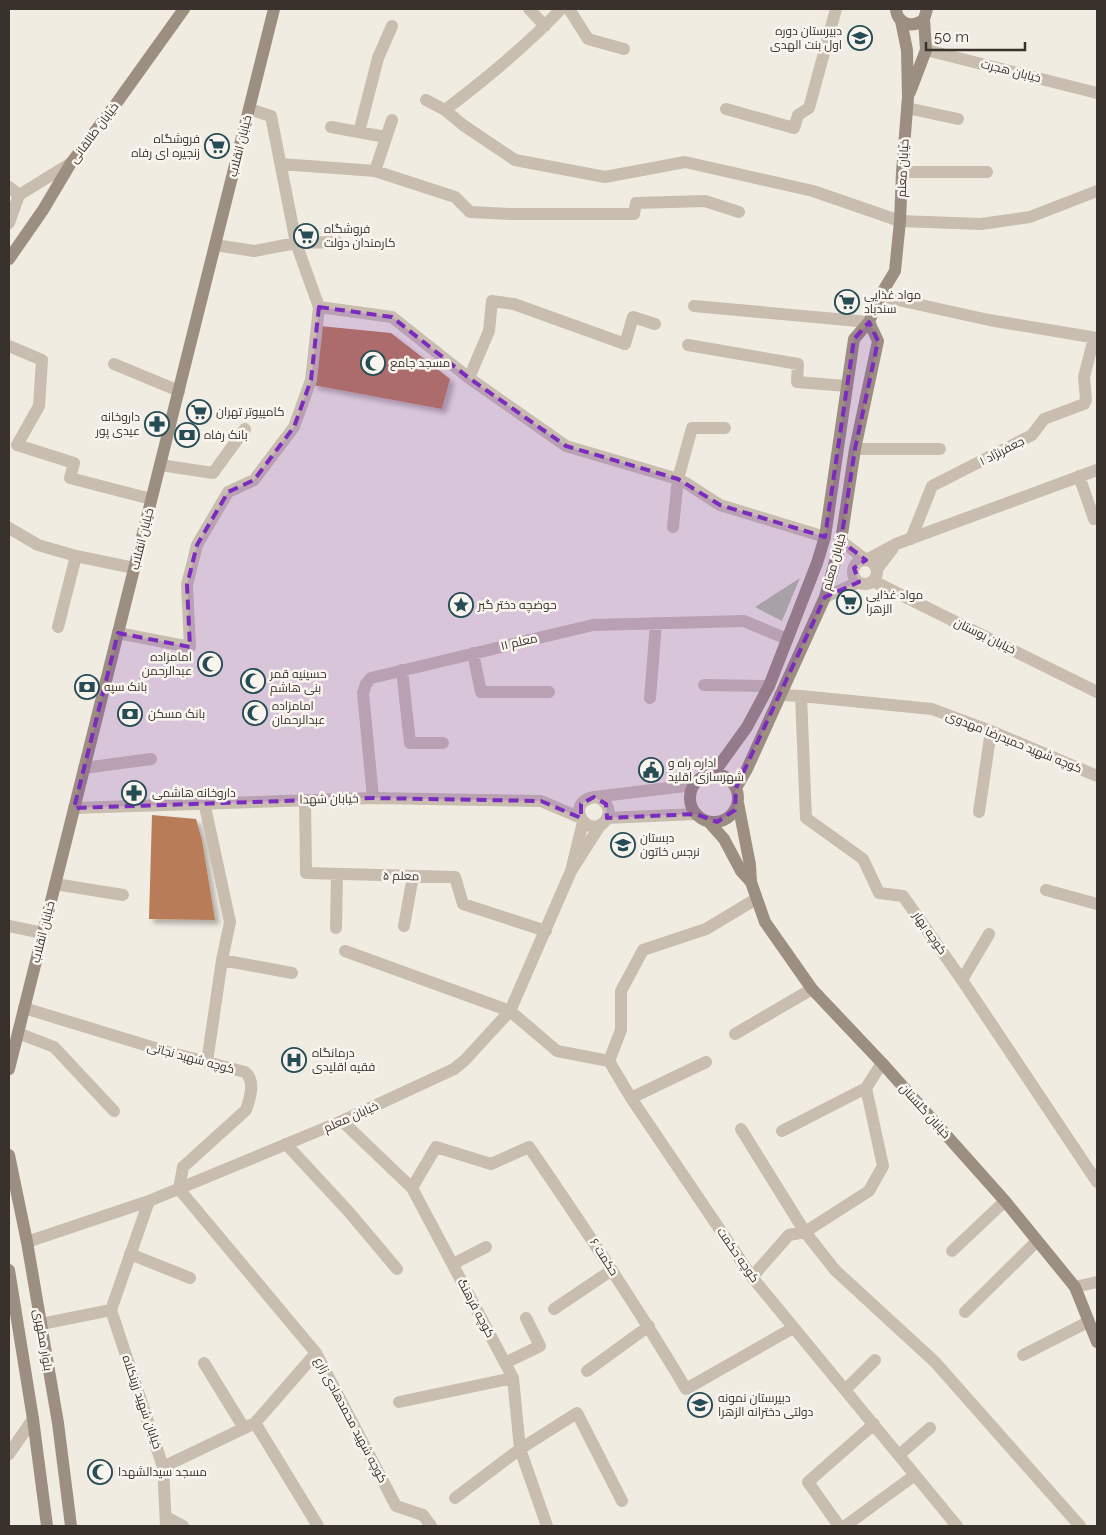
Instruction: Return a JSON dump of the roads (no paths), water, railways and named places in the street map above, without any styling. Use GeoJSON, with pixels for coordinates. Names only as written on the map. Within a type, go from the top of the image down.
{"type":"FeatureCollection","features":[{"type":"Feature","properties":{"kind":"main road","name":"خیابان طالقانی"},"geometry":{"type":"LineString","coordinates":[[9,259],[43,210],[71,163],[184,9]]}},
{"type":"Feature","properties":{"kind":"main road","name":"خیابان انقلاب"},"geometry":{"type":"LineString","coordinates":[[9,1067],[274,9]]}},
{"type":"Feature","properties":{"kind":"main road"},"geometry":{"type":"LineString","coordinates":[[896,14],[910,25],[915,25],[925,14]]}},
{"type":"Feature","properties":{"kind":"main road","name":"خیابان معلم"},"geometry":{"type":"LineString","coordinates":[[713,774],[747,727],[769,686],[817,563],[825,537],[854,339],[869,322],[880,296],[895,271],[907,102],[907,50],[896,14]]}},
{"type":"Feature","properties":{"kind":"main road","name":"خیابان معلم"},"geometry":{"type":"LineString","coordinates":[[907,102],[926,50],[925,14]]}},
{"type":"Feature","properties":{"kind":"main road"},"geometry":{"type":"LineString","coordinates":[[907,50],[926,50]]}},
{"type":"Feature","properties":{"kind":"main road","name":"خیابان معلم"},"geometry":{"type":"LineString","coordinates":[[736,788],[824,597],[841,541],[855,449],[878,341],[869,322]]}},
{"type":"Feature","properties":{"kind":"main road"},"geometry":{"type":"LineString","coordinates":[[713,774],[727,777],[736,788],[750,865],[751,882],[742,871],[724,839],[709,822],[696,814],[693,809],[690,797],[694,785],[699,780],[713,774]]}},
{"type":"Feature","properties":{"kind":"main road"},"geometry":{"type":"LineString","coordinates":[[709,822],[724,820],[730,816],[738,803]]}},
{"type":"Feature","properties":{"kind":"main road","name":"خیابان گلستان"},"geometry":{"type":"LineString","coordinates":[[751,882],[764,922],[812,990],[882,1063],[1005,1201],[1075,1287],[1097,1342]]}},
{"type":"Feature","properties":{"kind":"main road","name":"بلوار مطهری"},"geometry":{"type":"LineString","coordinates":[[9,1155],[27,1242],[58,1423],[71,1526]]}},
{"type":"Feature","properties":{"kind":"main road","name":"بلوار مطهری"},"geometry":{"type":"LineString","coordinates":[[9,1270],[33,1419],[47,1526]]}},
{"type":"Feature","properties":{"kind":"street"},"geometry":{"type":"LineString","coordinates":[[529,9],[545,26]]}},
{"type":"Feature","properties":{"kind":"street"},"geometry":{"type":"LineString","coordinates":[[445,110],[475,87],[545,26],[561,9]]}},
{"type":"Feature","properties":{"kind":"street"},"geometry":{"type":"LineString","coordinates":[[569,9],[588,39],[624,49]]}},
{"type":"Feature","properties":{"kind":"street"},"geometry":{"type":"LineString","coordinates":[[726,110],[794,128],[798,115],[809,108],[836,9]]}},
{"type":"Feature","properties":{"kind":"street"},"geometry":{"type":"LineString","coordinates":[[359,132],[378,58],[392,26]]}},
{"type":"Feature","properties":{"kind":"street","name":"خیابان هجرت"},"geometry":{"type":"LineString","coordinates":[[926,50],[1097,93]]}},
{"type":"Feature","properties":{"kind":"street"},"geometry":{"type":"LineString","coordinates":[[426,100],[445,110],[463,125],[516,160],[605,176],[685,162],[813,191],[900,221],[981,224],[1030,217],[1097,191]]}},
{"type":"Feature","properties":{"kind":"street"},"geometry":{"type":"LineString","coordinates":[[907,102],[958,119]]}},
{"type":"Feature","properties":{"kind":"street"},"geometry":{"type":"LineString","coordinates":[[118,633],[190,647],[188,585],[197,545],[228,492],[254,480],[294,428],[311,380],[319,307],[296,243],[271,116],[249,109]]}},
{"type":"Feature","properties":{"kind":"street"},"geometry":{"type":"LineString","coordinates":[[375,171],[392,120]]}},
{"type":"Feature","properties":{"kind":"street"},"geometry":{"type":"LineString","coordinates":[[331,127],[386,137]]}},
{"type":"Feature","properties":{"kind":"street"},"geometry":{"type":"LineString","coordinates":[[9,223],[14,191],[71,163]]}},
{"type":"Feature","properties":{"kind":"street"},"geometry":{"type":"LineString","coordinates":[[281,164],[375,171],[455,197],[470,212],[634,214],[636,203],[705,201],[739,212]]}},
{"type":"Feature","properties":{"kind":"street"},"geometry":{"type":"LineString","coordinates":[[902,172],[987,172]]}},
{"type":"Feature","properties":{"kind":"street"},"geometry":{"type":"LineString","coordinates":[[215,245],[254,251],[296,243],[337,242]]}},
{"type":"Feature","properties":{"kind":"street"},"geometry":{"type":"LineString","coordinates":[[880,296],[989,320],[1096,338]]}},
{"type":"Feature","properties":{"kind":"street"},"geometry":{"type":"LineString","coordinates":[[470,378],[489,331],[492,301],[514,304],[625,344],[633,317],[655,324]]}},
{"type":"Feature","properties":{"kind":"street"},"geometry":{"type":"LineString","coordinates":[[694,306],[869,322]]}},
{"type":"Feature","properties":{"kind":"street"},"geometry":{"type":"LineString","coordinates":[[319,307],[392,317],[470,378],[566,446],[678,479],[686,482],[720,505],[825,537]]}},
{"type":"Feature","properties":{"kind":"street","name":"جعفرنژاد ۱"},"geometry":{"type":"LineString","coordinates":[[911,539],[932,486],[1032,436],[1044,419],[1084,404],[1086,400],[1084,377],[1096,338]]}},
{"type":"Feature","properties":{"kind":"street"},"geometry":{"type":"LineString","coordinates":[[688,345],[798,364],[797,382],[846,386]]}},
{"type":"Feature","properties":{"kind":"street"},"geometry":{"type":"LineString","coordinates":[[9,346],[42,360],[39,406],[13,448],[74,463],[70,478],[151,499]]}},
{"type":"Feature","properties":{"kind":"street"},"geometry":{"type":"LineString","coordinates":[[114,364],[179,391]]}},
{"type":"Feature","properties":{"kind":"street"},"geometry":{"type":"LineString","coordinates":[[672,527],[678,479],[692,428],[725,428]]}},
{"type":"Feature","properties":{"kind":"street"},"geometry":{"type":"LineString","coordinates":[[160,465],[213,473],[246,429]]}},
{"type":"Feature","properties":{"kind":"street"},"geometry":{"type":"LineString","coordinates":[[855,449],[940,449]]}},
{"type":"Feature","properties":{"kind":"street"},"geometry":{"type":"LineString","coordinates":[[859,582],[854,576],[854,568],[858,562],[866,560],[896,544],[1097,470]]}},
{"type":"Feature","properties":{"kind":"street"},"geometry":{"type":"LineString","coordinates":[[1079,476],[1094,519]]}},
{"type":"Feature","properties":{"kind":"street"},"geometry":{"type":"LineString","coordinates":[[9,528],[38,545],[76,556],[134,568]]}},
{"type":"Feature","properties":{"kind":"street"},"geometry":{"type":"LineString","coordinates":[[841,541],[873,563],[875,575]]}},
{"type":"Feature","properties":{"kind":"street"},"geometry":{"type":"LineString","coordinates":[[824,597],[859,582],[866,583],[875,575],[896,544]]}},
{"type":"Feature","properties":{"kind":"street"},"geometry":{"type":"LineString","coordinates":[[58,627],[76,556]]}},
{"type":"Feature","properties":{"kind":"street","name":"خیابان بوستان"},"geometry":{"type":"LineString","coordinates":[[875,575],[1097,692]]}},
{"type":"Feature","properties":{"kind":"street","name":"معلم ۱۱"},"geometry":{"type":"LineString","coordinates":[[373,798],[363,693],[366,684],[371,678],[593,625],[744,621],[787,639]]}},
{"type":"Feature","properties":{"kind":"street"},"geometry":{"type":"LineString","coordinates":[[650,698],[656,623]]}},
{"type":"Feature","properties":{"kind":"street"},"geometry":{"type":"LineString","coordinates":[[473,653],[481,692],[549,692]]}},
{"type":"Feature","properties":{"kind":"street"},"geometry":{"type":"LineString","coordinates":[[402,670],[410,743],[443,743]]}},
{"type":"Feature","properties":{"kind":"street"},"geometry":{"type":"LineString","coordinates":[[704,684],[769,686]]}},
{"type":"Feature","properties":{"kind":"street","name":"کوچه شهید حمیدرضا مهدوی"},"geometry":{"type":"LineString","coordinates":[[780,695],[932,709],[992,731],[1097,776]]}},
{"type":"Feature","properties":{"kind":"street","name":"کوچه بهار"},"geometry":{"type":"LineString","coordinates":[[801,696],[806,818],[863,859],[879,893],[903,896],[962,980],[1097,1182]]}},
{"type":"Feature","properties":{"kind":"street"},"geometry":{"type":"LineString","coordinates":[[979,812],[992,731]]}},
{"type":"Feature","properties":{"kind":"street"},"geometry":{"type":"LineString","coordinates":[[84,768],[151,759]]}},
{"type":"Feature","properties":{"kind":"street"},"geometry":{"type":"LineString","coordinates":[[694,785],[594,797],[585,800],[581,804],[579,813],[582,820],[592,826],[604,821],[696,814]]}},
{"type":"Feature","properties":{"kind":"street"},"geometry":{"type":"LineString","coordinates":[[594,797],[599,798],[606,804],[608,813],[604,821]]}},
{"type":"Feature","properties":{"kind":"street","name":"خیابان شهدا"},"geometry":{"type":"LineString","coordinates":[[74,808],[204,802],[373,798],[541,800],[582,820]]}},
{"type":"Feature","properties":{"kind":"street","name":"معلم ۵"},"geometry":{"type":"LineString","coordinates":[[305,800],[306,874],[455,877],[463,904],[546,931]]}},
{"type":"Feature","properties":{"kind":"street"},"geometry":{"type":"LineString","coordinates":[[204,802],[230,922],[222,960],[207,1062]]}},
{"type":"Feature","properties":{"kind":"street","name":"خیابان معلم"},"geometry":{"type":"LineString","coordinates":[[27,1242],[149,1202],[342,1122],[454,1069],[465,1060],[510,1011],[571,871],[582,820]]}},
{"type":"Feature","properties":{"kind":"street","name":"خیابان معلم"},"geometry":{"type":"LineString","coordinates":[[571,871],[604,821]]}},
{"type":"Feature","properties":{"kind":"street"},"geometry":{"type":"LineString","coordinates":[[336,928],[337,875]]}},
{"type":"Feature","properties":{"kind":"street"},"geometry":{"type":"LineString","coordinates":[[404,926],[413,876]]}},
{"type":"Feature","properties":{"kind":"street"},"geometry":{"type":"LineString","coordinates":[[55,884],[123,895]]}},
{"type":"Feature","properties":{"kind":"street"},"geometry":{"type":"LineString","coordinates":[[1046,890],[1097,904]]}},
{"type":"Feature","properties":{"kind":"street"},"geometry":{"type":"LineString","coordinates":[[345,951],[510,1011],[556,1050],[608,1061],[621,1030],[621,991],[642,950],[706,928],[756,899]]}},
{"type":"Feature","properties":{"kind":"street"},"geometry":{"type":"LineString","coordinates":[[9,926],[43,933]]}},
{"type":"Feature","properties":{"kind":"street"},"geometry":{"type":"LineString","coordinates":[[962,980],[989,934]]}},
{"type":"Feature","properties":{"kind":"street"},"geometry":{"type":"LineString","coordinates":[[222,960],[292,973]]}},
{"type":"Feature","properties":{"kind":"street"},"geometry":{"type":"LineString","coordinates":[[735,1034],[812,990]]}},
{"type":"Feature","properties":{"kind":"street","name":"کوچه شهید نجاتی"},"geometry":{"type":"LineString","coordinates":[[24,1008],[247,1074],[251,1081],[250,1099],[246,1110],[183,1167],[179,1189]]}},
{"type":"Feature","properties":{"kind":"street"},"geometry":{"type":"LineString","coordinates":[[18,1033],[54,1047],[114,1111]]}},
{"type":"Feature","properties":{"kind":"street","name":"کوچه حکمت"},"geometry":{"type":"LineString","coordinates":[[608,1061],[752,1277],[957,1526]]}},
{"type":"Feature","properties":{"kind":"street"},"geometry":{"type":"LineString","coordinates":[[631,1098],[706,1062]]}},
{"type":"Feature","properties":{"kind":"street"},"geometry":{"type":"LineString","coordinates":[[782,1131],[866,1088],[882,1063]]}},
{"type":"Feature","properties":{"kind":"street"},"geometry":{"type":"LineString","coordinates":[[752,1277],[789,1235],[805,1232],[869,1191],[883,1166],[866,1088]]}},
{"type":"Feature","properties":{"kind":"street","name":"کوچه فرهنگ"},"geometry":{"type":"LineString","coordinates":[[342,1122],[412,1188],[513,1378],[520,1449],[547,1526]]}},
{"type":"Feature","properties":{"kind":"street"},"geometry":{"type":"LineString","coordinates":[[741,1129],[805,1232],[835,1270],[935,1362],[1080,1526]]}},
{"type":"Feature","properties":{"kind":"street"},"geometry":{"type":"LineString","coordinates":[[286,1144],[349,1212],[398,1269]]}},
{"type":"Feature","properties":{"kind":"street","name":"حکمت ۶"},"geometry":{"type":"LineString","coordinates":[[412,1188],[436,1147],[491,1164],[529,1147],[649,1326],[686,1389],[793,1328]]}},
{"type":"Feature","properties":{"kind":"street","name":"کوچه شهید محمدهادی زارع"},"geometry":{"type":"LineString","coordinates":[[179,1189],[316,1353],[396,1506],[422,1515],[431,1526]]}},
{"type":"Feature","properties":{"kind":"street"},"geometry":{"type":"LineString","coordinates":[[952,1251],[1005,1201]]}},
{"type":"Feature","properties":{"kind":"street"},"geometry":{"type":"LineString","coordinates":[[40,1324],[111,1310],[149,1202]]}},
{"type":"Feature","properties":{"kind":"street"},"geometry":{"type":"LineString","coordinates":[[965,1312],[1037,1241]]}},
{"type":"Feature","properties":{"kind":"street"},"geometry":{"type":"LineString","coordinates":[[453,1264],[486,1247]]}},
{"type":"Feature","properties":{"kind":"street"},"geometry":{"type":"LineString","coordinates":[[130,1254],[190,1278]]}},
{"type":"Feature","properties":{"kind":"street"},"geometry":{"type":"LineString","coordinates":[[554,1309],[612,1270]]}},
{"type":"Feature","properties":{"kind":"street"},"geometry":{"type":"LineString","coordinates":[[1075,1287],[1097,1282]]}},
{"type":"Feature","properties":{"kind":"street","name":"خیابان شهید زرینکلاه"},"geometry":{"type":"LineString","coordinates":[[111,1310],[164,1467],[166,1522]]}},
{"type":"Feature","properties":{"kind":"street"},"geometry":{"type":"LineString","coordinates":[[505,1363],[540,1346],[526,1318]]}},
{"type":"Feature","properties":{"kind":"street"},"geometry":{"type":"LineString","coordinates":[[1022,1355],[1088,1322]]}},
{"type":"Feature","properties":{"kind":"street"},"geometry":{"type":"LineString","coordinates":[[587,1371],[649,1326]]}},
{"type":"Feature","properties":{"kind":"street"},"geometry":{"type":"LineString","coordinates":[[164,1467],[249,1426],[316,1353]]}},
{"type":"Feature","properties":{"kind":"street"},"geometry":{"type":"LineString","coordinates":[[845,1390],[875,1360]]}},
{"type":"Feature","properties":{"kind":"street"},"geometry":{"type":"LineString","coordinates":[[204,1363],[318,1526]]}},
{"type":"Feature","properties":{"kind":"street"},"geometry":{"type":"LineString","coordinates":[[399,1402],[513,1378]]}},
{"type":"Feature","properties":{"kind":"street"},"geometry":{"type":"LineString","coordinates":[[455,1498],[520,1449],[577,1413],[622,1501]]}},
{"type":"Feature","properties":{"kind":"street"},"geometry":{"type":"LineString","coordinates":[[9,1454],[33,1419]]}},
{"type":"Feature","properties":{"kind":"street"},"geometry":{"type":"LineString","coordinates":[[839,1526],[808,1482],[874,1424]]}},
{"type":"Feature","properties":{"kind":"street"},"geometry":{"type":"LineString","coordinates":[[899,1455],[930,1428]]}},
{"type":"Feature","properties":{"kind":"street"},"geometry":{"type":"LineString","coordinates":[[845,1526],[915,1476]]}},
{"type":"Feature","properties":{"kind":"street"},"geometry":{"type":"LineString","coordinates":[[166,1522],[183,1526]]}},
{"type":"Feature","properties":{"kind":"place","name":"دبیرستان دوره اول بنت الهدی"},"geometry":{"type":"Point","coordinates":[860,38]}},
{"type":"Feature","properties":{"kind":"place","name":"فروشگاه زنجیره ای رفاه"},"geometry":{"type":"Point","coordinates":[217,146]}},
{"type":"Feature","properties":{"kind":"place","name":"فروشگاه کارمندان دولت"},"geometry":{"type":"Point","coordinates":[306,236]}},
{"type":"Feature","properties":{"kind":"place","name":"مواد غذایی سندباد"},"geometry":{"type":"Point","coordinates":[847,302]}},
{"type":"Feature","properties":{"kind":"place","name":"مسجد جامع"},"geometry":{"type":"Point","coordinates":[373,363]}},
{"type":"Feature","properties":{"kind":"place","name":"کامپیوتر تهران"},"geometry":{"type":"Point","coordinates":[199,412]}},
{"type":"Feature","properties":{"kind":"place","name":"داروخانه عیدی پور"},"geometry":{"type":"Point","coordinates":[157,424]}},
{"type":"Feature","properties":{"kind":"place","name":"بانک رفاه"},"geometry":{"type":"Point","coordinates":[187,435]}},
{"type":"Feature","properties":{"kind":"place","name":"مواد غذایی الزهرا"},"geometry":{"type":"Point","coordinates":[849,602]}},
{"type":"Feature","properties":{"kind":"place","name":"حوضچه دختر گبر"},"geometry":{"type":"Point","coordinates":[461,605]}},
{"type":"Feature","properties":{"kind":"place","name":"امامزاده عبدالرحمن"},"geometry":{"type":"Point","coordinates":[210,664]}},
{"type":"Feature","properties":{"kind":"place","name":"حسینیه قمر بنی هاشم"},"geometry":{"type":"Point","coordinates":[253,681]}},
{"type":"Feature","properties":{"kind":"place","name":"بانک سپه"},"geometry":{"type":"Point","coordinates":[87,687]}},
{"type":"Feature","properties":{"kind":"place","name":"امامزاده عبدالرحمان"},"geometry":{"type":"Point","coordinates":[255,713]}},
{"type":"Feature","properties":{"kind":"place","name":"بانک مسکن"},"geometry":{"type":"Point","coordinates":[130,714]}},
{"type":"Feature","properties":{"kind":"place","name":"اداره راه و شهرسازی اقلید"},"geometry":{"type":"Point","coordinates":[651,770]}},
{"type":"Feature","properties":{"kind":"place","name":"داروخانه هاشمی"},"geometry":{"type":"Point","coordinates":[134,793]}},
{"type":"Feature","properties":{"kind":"place","name":"دبستان نرجس خاتون"},"geometry":{"type":"Point","coordinates":[623,845]}},
{"type":"Feature","properties":{"kind":"place","name":"درمانگاه فقیه اقلیدی"},"geometry":{"type":"Point","coordinates":[294,1060]}},
{"type":"Feature","properties":{"kind":"place","name":"دبیرستان نمونه دولتی دخترانه الزهرا"},"geometry":{"type":"Point","coordinates":[700,1405]}},
{"type":"Feature","properties":{"kind":"place","name":"مسجد سیدالشهدا"},"geometry":{"type":"Point","coordinates":[100,1472]}}]}
